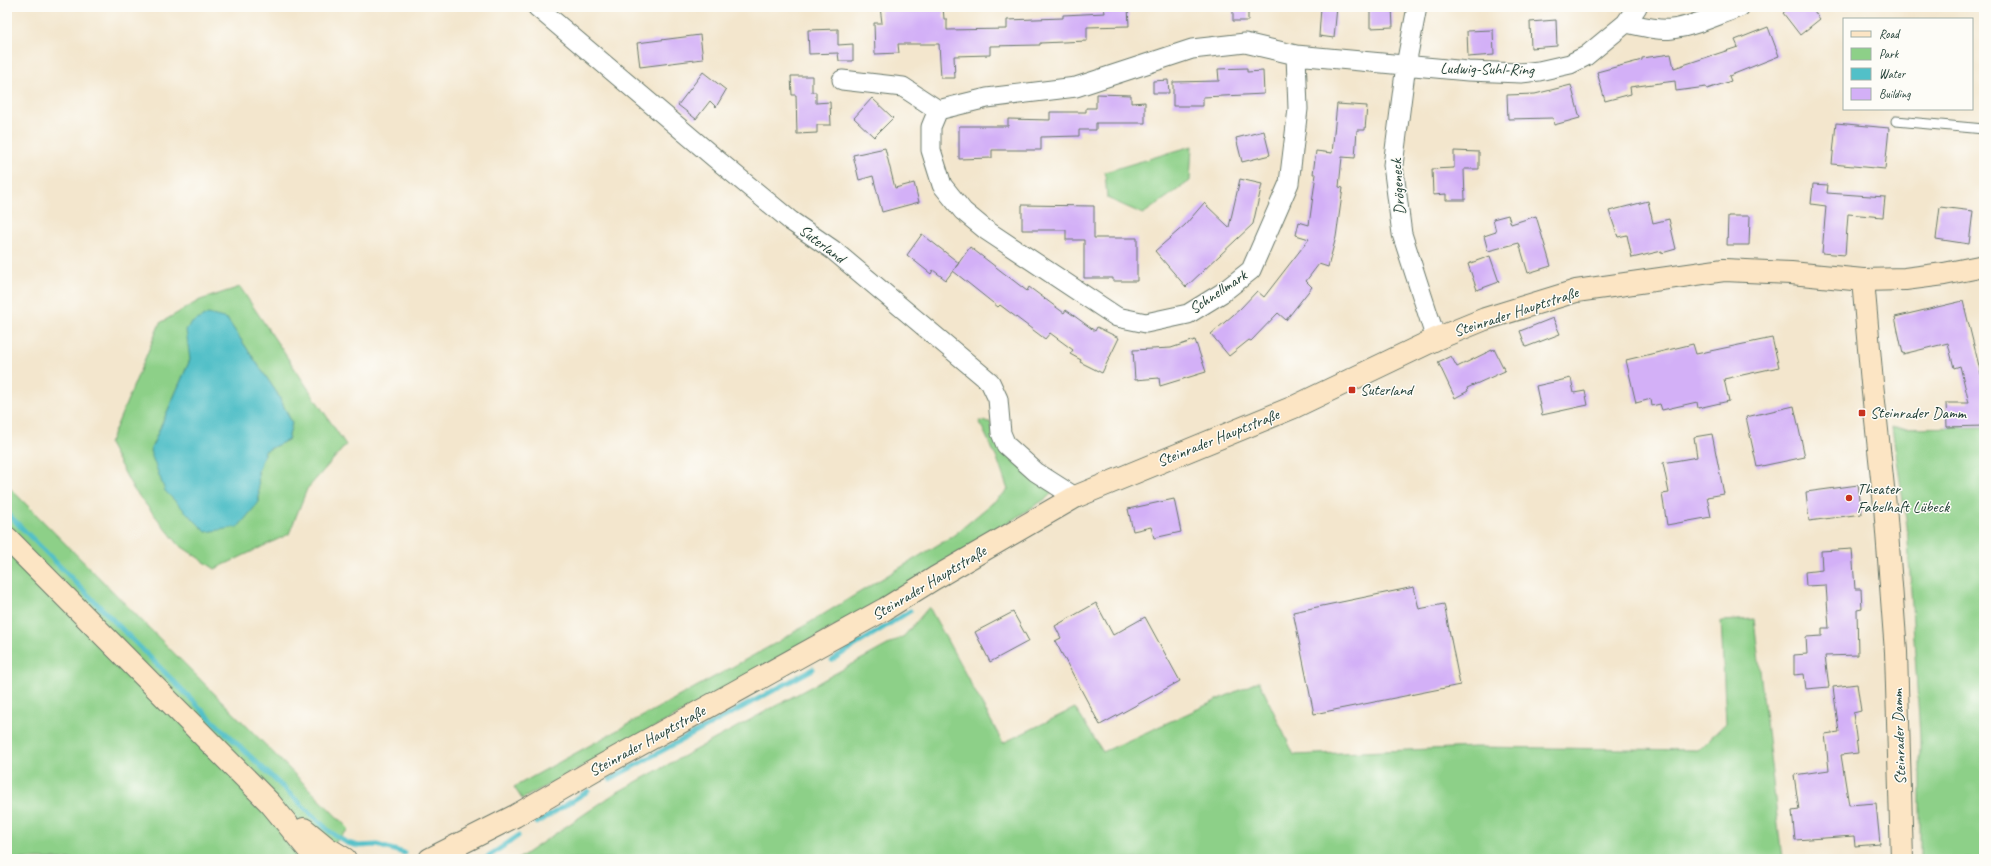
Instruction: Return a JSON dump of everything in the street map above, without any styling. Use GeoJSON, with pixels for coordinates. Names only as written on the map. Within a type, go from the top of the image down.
{"type":"FeatureCollection","features":[{"type":"Feature","properties":{"kind":"main road","name":"Steinrader Hauptstraße"},"geometry":{"type":"LineString","coordinates":[[430,859],[515,816],[594,770],[885,609],[934,578],[1076,497],[1294,407],[1436,339],[1485,319],[1576,291],[1724,270],[1791,273],[1864,280],[1905,279],[1944,274],[1984,266]]}},
{"type":"Feature","properties":{"kind":"main road","name":"Steinrader Damm"},"geometry":{"type":"LineString","coordinates":[[1864,280],[1872,383],[1885,506],[1895,644],[1902,859]]}},
{"type":"Feature","properties":{"kind":"main road"},"geometry":{"type":"LineString","coordinates":[[7,538],[270,803],[316,859]]}},
{"type":"Feature","properties":{"kind":"main road"},"geometry":{"type":"LineString","coordinates":[[270,803],[327,848],[345,859]]}},
{"type":"Feature","properties":{"kind":"main road","name":"Steinrader Hauptstraße"},"geometry":{"type":"LineString","coordinates":[[457,859],[515,816]]}},
{"type":"Feature","properties":{"kind":"street","name":"Suterland"},"geometry":{"type":"LineString","coordinates":[[537,7],[780,212],[833,250],[990,382],[998,399],[1002,433],[1006,445],[1036,472],[1076,497]]}},
{"type":"Feature","properties":{"kind":"street","name":"Drögeneck"},"geometry":{"type":"LineString","coordinates":[[1417,7],[1406,65],[1394,165],[1402,234],[1436,339]]}},
{"type":"Feature","properties":{"kind":"street","name":"Ludwig-Suhl-Ring"},"geometry":{"type":"LineString","coordinates":[[1406,65],[1500,73],[1539,71],[1570,64],[1586,56],[1626,23],[1637,7]]}},
{"type":"Feature","properties":{"kind":"street"},"geometry":{"type":"LineString","coordinates":[[1626,23],[1658,29],[1671,29],[1686,26],[1740,7]]}},
{"type":"Feature","properties":{"kind":"street"},"geometry":{"type":"LineString","coordinates":[[842,80],[903,87],[938,110],[987,98],[1076,87],[1192,49],[1245,43],[1296,55],[1406,65]]}},
{"type":"Feature","properties":{"kind":"street","name":"Schnellmark"},"geometry":{"type":"LineString","coordinates":[[938,110],[931,127],[931,150],[942,185],[963,211],[986,230],[1117,317],[1146,323],[1188,314],[1222,293],[1251,270],[1289,183],[1298,109],[1296,55]]}},
{"type":"Feature","properties":{"kind":"lane"},"geometry":{"type":"LineString","coordinates":[[1896,121],[1984,130]]}},
{"type":"Feature","properties":{"kind":"green space"},"geometry":{"type":"Polygon","coordinates":[[[1192,146],[1190,181],[1143,214],[1107,198],[1105,172],[1192,146]]]}},
{"type":"Feature","properties":{"kind":"green space"},"geometry":{"type":"Polygon","coordinates":[[[240,287],[346,445],[307,489],[289,534],[215,569],[179,545],[134,490],[109,444],[160,323],[200,300],[240,287]],[[227,319],[190,360],[150,451],[259,502],[258,471],[265,451],[288,440],[292,423],[277,393],[227,319]]]}},
{"type":"Feature","properties":{"kind":"green space"},"geometry":{"type":"Polygon","coordinates":[[[979,421],[990,422],[1000,444],[1053,492],[1047,498],[937,568],[711,697],[522,799],[514,787],[776,643],[954,535],[1008,490],[998,461],[979,421]]]}},
{"type":"Feature","properties":{"kind":"green space"},"geometry":{"type":"Polygon","coordinates":[[[1984,427],[1984,859],[1920,859],[1920,736],[1907,526],[1892,428],[1984,427]]]}},
{"type":"Feature","properties":{"kind":"green space"},"geometry":{"type":"Polygon","coordinates":[[[7,485],[349,829],[318,859],[7,859],[7,485]]]}},
{"type":"Feature","properties":{"kind":"green space"},"geometry":{"type":"Polygon","coordinates":[[[929,607],[1003,743],[1075,708],[1103,752],[1259,681],[1294,755],[1475,747],[1698,750],[1726,723],[1721,621],[1754,619],[1782,859],[518,859],[614,794],[904,636],[929,607]]]}},
{"type":"Feature","properties":{"kind":"water"},"geometry":{"type":"Polygon","coordinates":[[[208,314],[227,319],[277,393],[292,423],[288,440],[265,451],[258,471],[259,502],[238,527],[206,532],[165,491],[150,451],[190,360],[186,330],[190,324],[208,314]]]}},
{"type":"Feature","properties":{"kind":"building"},"geometry":{"type":"Polygon","coordinates":[[[880,7],[943,7],[944,19],[947,19],[947,30],[1007,29],[1007,20],[1063,18],[1063,15],[1105,13],[1104,7],[1128,7],[1129,26],[1087,27],[1087,41],[1040,43],[1040,45],[990,46],[990,55],[954,56],[955,78],[941,78],[939,44],[898,44],[899,53],[875,54],[874,23],[882,23],[880,7]]]}},
{"type":"Feature","properties":{"kind":"building"},"geometry":{"type":"Polygon","coordinates":[[[1233,7],[1248,7],[1248,21],[1233,21],[1233,7]]]}},
{"type":"Feature","properties":{"kind":"building"},"geometry":{"type":"Polygon","coordinates":[[[1321,7],[1337,7],[1334,38],[1319,36],[1321,7]]]}},
{"type":"Feature","properties":{"kind":"building"},"geometry":{"type":"Polygon","coordinates":[[[1370,7],[1392,7],[1393,27],[1370,28],[1370,7]]]}},
{"type":"Feature","properties":{"kind":"building"},"geometry":{"type":"Polygon","coordinates":[[[1790,7],[1811,7],[1820,19],[1800,35],[1783,13],[1790,7]]]}},
{"type":"Feature","properties":{"kind":"building"},"geometry":{"type":"Polygon","coordinates":[[[1556,20],[1557,46],[1531,48],[1530,22],[1556,20]]]}},
{"type":"Feature","properties":{"kind":"building"},"geometry":{"type":"Polygon","coordinates":[[[1768,27],[1779,56],[1729,76],[1731,81],[1707,89],[1706,87],[1676,91],[1675,81],[1630,87],[1631,94],[1605,101],[1597,72],[1642,60],[1642,58],[1671,54],[1674,68],[1738,47],[1735,40],[1768,27]]]}},
{"type":"Feature","properties":{"kind":"building"},"geometry":{"type":"Polygon","coordinates":[[[838,29],[838,45],[853,44],[853,61],[839,61],[838,53],[809,54],[808,30],[838,29]]]}},
{"type":"Feature","properties":{"kind":"building"},"geometry":{"type":"Polygon","coordinates":[[[1493,30],[1494,55],[1468,57],[1467,31],[1493,30]]]}},
{"type":"Feature","properties":{"kind":"building"},"geometry":{"type":"Polygon","coordinates":[[[700,35],[703,59],[640,67],[637,43],[700,35]]]}},
{"type":"Feature","properties":{"kind":"building"},"geometry":{"type":"Polygon","coordinates":[[[1247,68],[1247,72],[1263,71],[1264,94],[1203,97],[1203,106],[1173,106],[1173,82],[1219,81],[1218,69],[1247,68]]]}},
{"type":"Feature","properties":{"kind":"building"},"geometry":{"type":"Polygon","coordinates":[[[703,72],[726,90],[716,107],[710,101],[696,119],[678,105],[703,72]]]}},
{"type":"Feature","properties":{"kind":"building"},"geometry":{"type":"Polygon","coordinates":[[[791,76],[812,76],[812,92],[816,92],[816,103],[830,102],[831,125],[817,125],[817,133],[797,134],[796,95],[792,95],[791,76]]]}},
{"type":"Feature","properties":{"kind":"building"},"geometry":{"type":"Polygon","coordinates":[[[1168,80],[1169,93],[1153,93],[1153,81],[1168,80]]]}},
{"type":"Feature","properties":{"kind":"building"},"geometry":{"type":"Polygon","coordinates":[[[1571,85],[1580,118],[1554,125],[1553,118],[1508,119],[1507,95],[1535,94],[1571,85]]]}},
{"type":"Feature","properties":{"kind":"building"},"geometry":{"type":"Polygon","coordinates":[[[1096,94],[1131,95],[1131,103],[1145,102],[1145,123],[1096,123],[1096,130],[1079,130],[1079,136],[1041,137],[1041,150],[992,150],[992,158],[959,159],[959,126],[1008,126],[1008,119],[1050,120],[1050,112],[1086,112],[1086,108],[1096,108],[1096,94]]]}},
{"type":"Feature","properties":{"kind":"building"},"geometry":{"type":"Polygon","coordinates":[[[872,98],[893,118],[874,137],[854,118],[872,98]]]}},
{"type":"Feature","properties":{"kind":"building"},"geometry":{"type":"Polygon","coordinates":[[[1337,104],[1367,106],[1365,130],[1357,130],[1355,158],[1342,157],[1339,187],[1343,188],[1336,237],[1328,267],[1319,264],[1306,281],[1312,287],[1286,320],[1278,313],[1251,341],[1249,340],[1229,356],[1211,334],[1240,309],[1257,291],[1264,297],[1309,239],[1296,235],[1299,222],[1309,225],[1316,174],[1313,174],[1316,151],[1332,153],[1337,104]]]}},
{"type":"Feature","properties":{"kind":"building"},"geometry":{"type":"Polygon","coordinates":[[[1836,123],[1889,128],[1885,169],[1832,164],[1836,123]]]}},
{"type":"Feature","properties":{"kind":"building"},"geometry":{"type":"Polygon","coordinates":[[[1264,131],[1270,155],[1242,162],[1236,138],[1264,131]]]}},
{"type":"Feature","properties":{"kind":"building"},"geometry":{"type":"Polygon","coordinates":[[[885,148],[895,188],[914,183],[919,202],[882,212],[873,176],[859,180],[853,155],[885,148]]]}},
{"type":"Feature","properties":{"kind":"building"},"geometry":{"type":"Polygon","coordinates":[[[1454,151],[1479,152],[1479,169],[1464,169],[1465,200],[1446,200],[1446,194],[1433,195],[1432,169],[1454,168],[1454,151]]]}},
{"type":"Feature","properties":{"kind":"building"},"geometry":{"type":"Polygon","coordinates":[[[1240,179],[1262,184],[1253,224],[1186,287],[1155,251],[1185,225],[1204,203],[1229,227],[1240,179]]]}},
{"type":"Feature","properties":{"kind":"building"},"geometry":{"type":"Polygon","coordinates":[[[1813,184],[1828,185],[1827,193],[1885,197],[1883,217],[1848,214],[1845,255],[1822,253],[1826,206],[1811,204],[1813,184]]]}},
{"type":"Feature","properties":{"kind":"building"},"geometry":{"type":"Polygon","coordinates":[[[1648,201],[1653,223],[1669,219],[1676,249],[1632,258],[1627,235],[1618,237],[1609,211],[1648,201]]]}},
{"type":"Feature","properties":{"kind":"building"},"geometry":{"type":"Polygon","coordinates":[[[1022,205],[1094,206],[1094,238],[1137,238],[1137,281],[1113,281],[1113,278],[1084,278],[1084,240],[1066,240],[1066,230],[1022,230],[1022,205]]]}},
{"type":"Feature","properties":{"kind":"building"},"geometry":{"type":"Polygon","coordinates":[[[1940,207],[1973,211],[1969,244],[1936,239],[1940,207]]]}},
{"type":"Feature","properties":{"kind":"building"},"geometry":{"type":"Polygon","coordinates":[[[1508,215],[1511,224],[1536,216],[1551,266],[1528,273],[1519,243],[1488,251],[1484,236],[1496,232],[1493,219],[1508,215]]]}},
{"type":"Feature","properties":{"kind":"building"},"geometry":{"type":"Polygon","coordinates":[[[1728,216],[1750,216],[1749,245],[1727,245],[1728,216]]]}},
{"type":"Feature","properties":{"kind":"building"},"geometry":{"type":"Polygon","coordinates":[[[922,234],[959,263],[946,280],[933,270],[931,274],[907,255],[922,234]]]}},
{"type":"Feature","properties":{"kind":"building"},"geometry":{"type":"Polygon","coordinates":[[[970,247],[1027,291],[1029,287],[1064,313],[1066,310],[1095,331],[1097,327],[1119,338],[1102,373],[1080,362],[1081,360],[1070,354],[1073,350],[1050,333],[1045,339],[1000,305],[998,307],[953,271],[970,247]]]}},
{"type":"Feature","properties":{"kind":"building"},"geometry":{"type":"Polygon","coordinates":[[[1490,256],[1499,282],[1477,290],[1468,264],[1490,256]]]}},
{"type":"Feature","properties":{"kind":"building"},"geometry":{"type":"Polygon","coordinates":[[[1963,301],[1984,386],[1984,426],[1947,427],[1946,403],[1969,403],[1960,366],[1954,368],[1948,343],[1903,354],[1895,317],[1963,301]]]}},
{"type":"Feature","properties":{"kind":"building"},"geometry":{"type":"Polygon","coordinates":[[[1553,318],[1560,334],[1526,347],[1520,331],[1553,318]]]}},
{"type":"Feature","properties":{"kind":"building"},"geometry":{"type":"Polygon","coordinates":[[[1772,338],[1779,367],[1724,379],[1729,401],[1698,408],[1697,402],[1662,410],[1660,404],[1652,406],[1651,399],[1636,403],[1626,360],[1693,344],[1696,354],[1772,338]]]}},
{"type":"Feature","properties":{"kind":"building"},"geometry":{"type":"Polygon","coordinates":[[[1195,340],[1206,372],[1160,386],[1159,378],[1135,380],[1133,350],[1171,348],[1195,340]]]}},
{"type":"Feature","properties":{"kind":"building"},"geometry":{"type":"Polygon","coordinates":[[[1494,349],[1505,371],[1467,388],[1468,391],[1455,398],[1438,362],[1451,356],[1457,367],[1494,349]]]}},
{"type":"Feature","properties":{"kind":"building"},"geometry":{"type":"Polygon","coordinates":[[[1571,378],[1574,393],[1585,391],[1588,405],[1542,415],[1536,386],[1571,378]]]}},
{"type":"Feature","properties":{"kind":"building"},"geometry":{"type":"Polygon","coordinates":[[[1794,406],[1805,457],[1757,467],[1746,417],[1794,406]]]}},
{"type":"Feature","properties":{"kind":"building"},"geometry":{"type":"Polygon","coordinates":[[[1712,434],[1724,494],[1707,497],[1711,517],[1667,525],[1662,494],[1669,493],[1663,463],[1697,457],[1694,437],[1712,434]]]}},
{"type":"Feature","properties":{"kind":"building"},"geometry":{"type":"Polygon","coordinates":[[[1858,485],[1862,514],[1809,521],[1806,492],[1858,485]]]}},
{"type":"Feature","properties":{"kind":"building"},"geometry":{"type":"Polygon","coordinates":[[[1174,499],[1181,532],[1154,538],[1151,527],[1133,531],[1128,509],[1174,499]]]}},
{"type":"Feature","properties":{"kind":"building"},"geometry":{"type":"Polygon","coordinates":[[[1852,549],[1855,589],[1861,589],[1862,609],[1857,610],[1858,655],[1825,656],[1829,687],[1806,689],[1804,674],[1794,675],[1794,655],[1807,654],[1806,637],[1822,636],[1822,628],[1829,628],[1826,585],[1806,586],[1805,572],[1822,570],[1821,551],[1852,549]]]}},
{"type":"Feature","properties":{"kind":"building"},"geometry":{"type":"Polygon","coordinates":[[[1414,587],[1419,609],[1444,604],[1460,685],[1314,714],[1293,612],[1414,587]]]}},
{"type":"Feature","properties":{"kind":"building"},"geometry":{"type":"Polygon","coordinates":[[[1096,603],[1113,635],[1145,617],[1180,681],[1100,725],[1055,641],[1061,638],[1055,626],[1096,603]]]}},
{"type":"Feature","properties":{"kind":"building"},"geometry":{"type":"Polygon","coordinates":[[[1013,612],[1029,641],[990,662],[975,632],[1013,612]]]}},
{"type":"Feature","properties":{"kind":"building"},"geometry":{"type":"Polygon","coordinates":[[[1857,684],[1861,711],[1853,713],[1858,753],[1841,755],[1849,805],[1876,803],[1880,844],[1855,846],[1854,836],[1795,840],[1792,811],[1799,810],[1794,775],[1829,770],[1825,734],[1839,732],[1833,687],[1857,684]]]}},
{"type":"Feature","properties":{"kind":"waterway"},"geometry":{"type":"LineString","coordinates":[[7,513],[210,718],[329,831],[347,843],[359,846],[377,845],[404,853]]}},
{"type":"Feature","properties":{"kind":"waterway"},"geometry":{"type":"LineString","coordinates":[[832,660],[910,611]]}},
{"type":"Feature","properties":{"kind":"waterway"},"geometry":{"type":"LineString","coordinates":[[610,779],[813,669]]}},
{"type":"Feature","properties":{"kind":"waterway"},"geometry":{"type":"LineString","coordinates":[[537,823],[588,791]]}},
{"type":"Feature","properties":{"kind":"waterway"},"geometry":{"type":"LineString","coordinates":[[485,859],[518,836]]}},
{"type":"Feature","properties":{"kind":"place","name":"Suterland"},"geometry":{"type":"Point","coordinates":[1352,390]}},
{"type":"Feature","properties":{"kind":"place","name":"Steinrader Damm"},"geometry":{"type":"Point","coordinates":[1862,413]}},
{"type":"Feature","properties":{"kind":"place","name":"Theater Fabelhaft Lübeck"},"geometry":{"type":"Point","coordinates":[1849,498]}}]}
